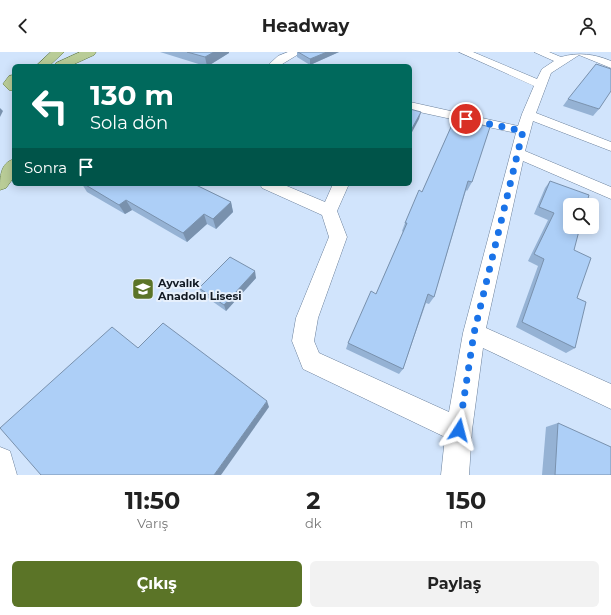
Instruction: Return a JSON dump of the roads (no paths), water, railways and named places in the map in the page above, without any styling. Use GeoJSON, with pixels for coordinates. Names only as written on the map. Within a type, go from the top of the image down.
{"type":"FeatureCollection","features":[{"type":"Feature","properties":{"kind":"main road"},"geometry":{"type":"LineString","coordinates":[[44,64],[58,52]]}},
{"type":"Feature","properties":{"kind":"main road"},"geometry":{"type":"LineString","coordinates":[[64,64],[90,52]]}},
{"type":"Feature","properties":{"kind":"main road"},"geometry":{"type":"LineString","coordinates":[[0,184],[12,167]]}},
{"type":"Feature","properties":{"kind":"street"},"geometry":{"type":"LineString","coordinates":[[272,52],[282,58]]}},
{"type":"Feature","properties":{"kind":"street"},"geometry":{"type":"LineString","coordinates":[[274,64],[282,58],[297,52]]}},
{"type":"Feature","properties":{"kind":"street"},"geometry":{"type":"LineString","coordinates":[[464,52],[540,84]]}},
{"type":"Feature","properties":{"kind":"street"},"geometry":{"type":"LineString","coordinates":[[539,52],[561,60]]}},
{"type":"Feature","properties":{"kind":"street"},"geometry":{"type":"LineString","coordinates":[[455,475],[459,430],[474,333],[517,153],[526,123],[546,71],[561,60],[576,52]]}},
{"type":"Feature","properties":{"kind":"street"},"geometry":{"type":"LineString","coordinates":[[581,52],[611,65]]}},
{"type":"Feature","properties":{"kind":"street"},"geometry":{"type":"LineString","coordinates":[[412,106],[526,123],[611,147]]}},
{"type":"Feature","properties":{"kind":"street"},"geometry":{"type":"LineString","coordinates":[[517,153],[611,193]]}},
{"type":"Feature","properties":{"kind":"street"},"geometry":{"type":"LineString","coordinates":[[273,186],[330,211]]}},
{"type":"Feature","properties":{"kind":"street"},"geometry":{"type":"LineString","coordinates":[[340,186],[330,211],[338,237],[307,318],[304,341],[311,361],[459,430]]}},
{"type":"Feature","properties":{"kind":"street"},"geometry":{"type":"LineString","coordinates":[[474,333],[611,397]]}},
{"type":"Feature","properties":{"kind":"street"},"geometry":{"type":"LineString","coordinates":[[0,461],[3,475]]}},
{"type":"Feature","properties":{"kind":"place","name":"Ayvalık Anadolu Lisesi"},"geometry":{"type":"Point","coordinates":[143,289]}}]}
